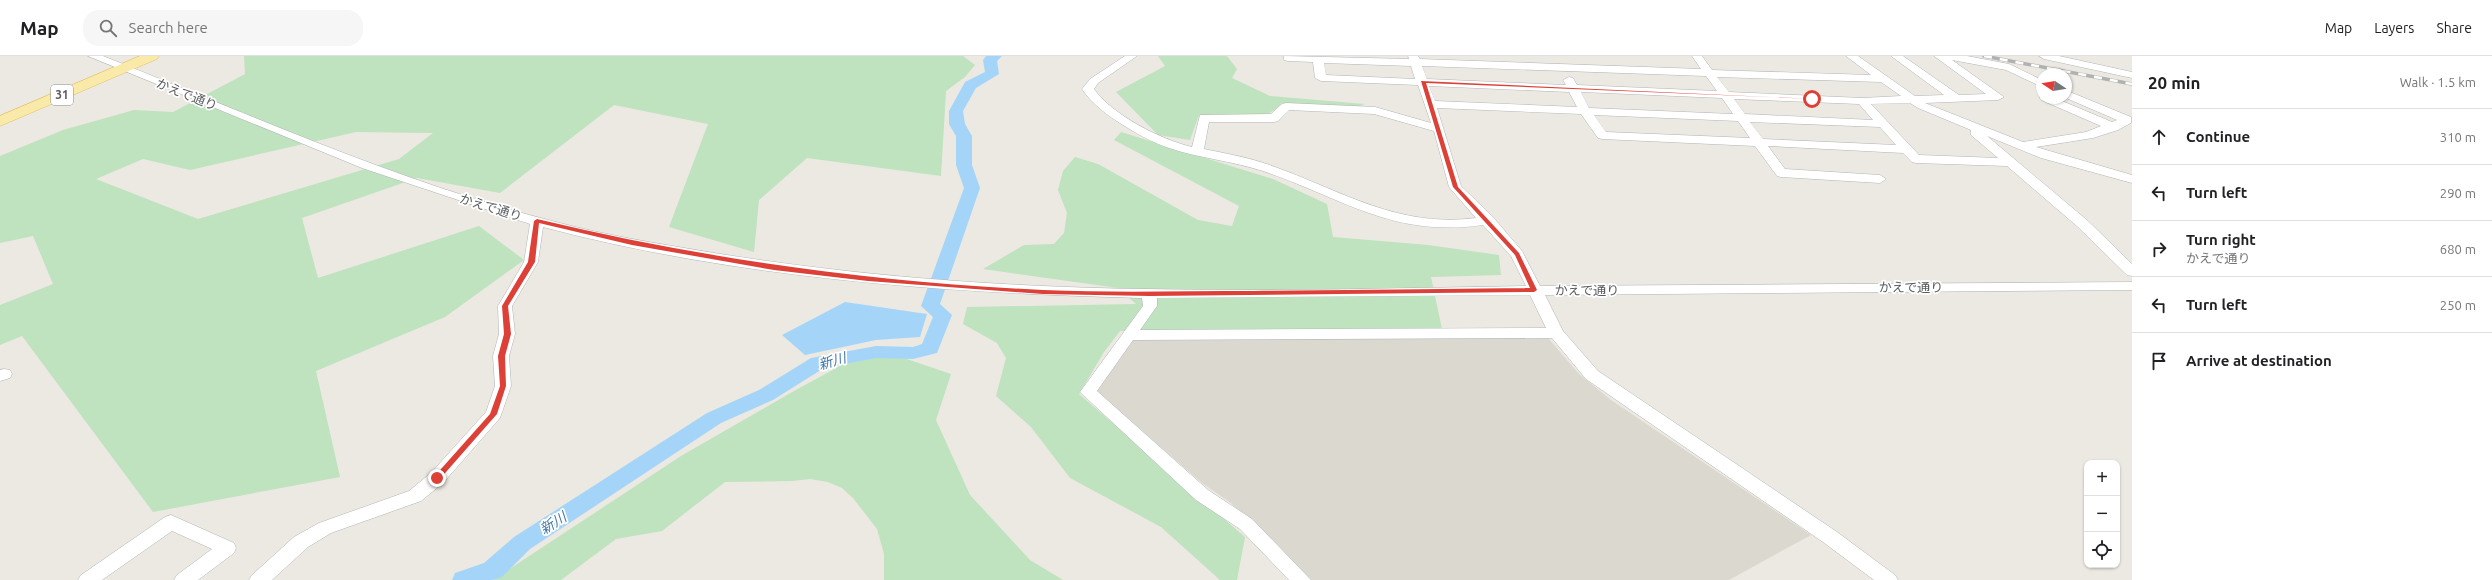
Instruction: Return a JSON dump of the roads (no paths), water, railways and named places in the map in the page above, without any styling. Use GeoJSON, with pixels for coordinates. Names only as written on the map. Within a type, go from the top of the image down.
{"type":"FeatureCollection","features":[{"type":"Feature","properties":{"kind":"main road","name":"31"},"geometry":{"type":"LineString","coordinates":[[0,121],[152,56]]}},
{"type":"Feature","properties":{"kind":"street","name":"かえで通り"},"geometry":{"type":"LineString","coordinates":[[93,56],[410,182],[537,221],[632,244],[774,268],[949,285],[1055,292],[1149,294],[2132,286]]}},
{"type":"Feature","properties":{"kind":"street"},"geometry":{"type":"LineString","coordinates":[[1132,56],[1089,86],[1090,93],[1131,126],[1163,142],[1248,162],[1391,216],[1427,224],[1458,224],[1488,220]]}},
{"type":"Feature","properties":{"kind":"street"},"geometry":{"type":"LineString","coordinates":[[1556,56],[1585,110],[1602,135],[1906,149]]}},
{"type":"Feature","properties":{"kind":"street"},"geometry":{"type":"LineString","coordinates":[[1697,56],[1781,173],[1880,179]]}},
{"type":"Feature","properties":{"kind":"street"},"geometry":{"type":"LineString","coordinates":[[1841,56],[1851,56],[1911,100],[1965,123],[2045,155],[2132,179]]}},
{"type":"Feature","properties":{"kind":"street"},"geometry":{"type":"LineString","coordinates":[[1896,56],[1956,98]]}},
{"type":"Feature","properties":{"kind":"street"},"geometry":{"type":"LineString","coordinates":[[1317,57],[1321,78],[1862,101],[1998,97],[1939,56]]}},
{"type":"Feature","properties":{"kind":"street"},"geometry":{"type":"LineString","coordinates":[[1949,56],[2009,67],[2036,81]]}},
{"type":"Feature","properties":{"kind":"street"},"geometry":{"type":"LineString","coordinates":[[2044,56],[2132,75]]}},
{"type":"Feature","properties":{"kind":"street"},"geometry":{"type":"LineString","coordinates":[[1288,58],[1414,58],[1561,66],[1882,79]]}},
{"type":"Feature","properties":{"kind":"street"},"geometry":{"type":"LineString","coordinates":[[1414,58],[1439,129],[1455,187],[1488,220],[1517,254],[1556,333],[1592,375],[1830,537],[1888,580]]}},
{"type":"Feature","properties":{"kind":"street"},"geometry":{"type":"LineString","coordinates":[[2036,84],[2022,84],[2036,93]]}},
{"type":"Feature","properties":{"kind":"street"},"geometry":{"type":"LineString","coordinates":[[2020,146],[2090,135],[2114,127],[2127,120],[2072,97]]}},
{"type":"Feature","properties":{"kind":"street"},"geometry":{"type":"LineString","coordinates":[[1862,101],[1916,159],[2010,162]]}},
{"type":"Feature","properties":{"kind":"street"},"geometry":{"type":"LineString","coordinates":[[1430,104],[1883,124]]}},
{"type":"Feature","properties":{"kind":"street"},"geometry":{"type":"LineString","coordinates":[[2060,104],[2114,127]]}},
{"type":"Feature","properties":{"kind":"street"},"geometry":{"type":"LineString","coordinates":[[1197,151],[1204,118],[1274,118],[1286,106],[1375,111],[1439,129]]}},
{"type":"Feature","properties":{"kind":"street"},"geometry":{"type":"LineString","coordinates":[[1965,123],[2082,224],[2132,272]]}},
{"type":"Feature","properties":{"kind":"street"},"geometry":{"type":"LineString","coordinates":[[259,580],[301,542],[325,528],[415,496],[437,478],[494,414],[503,386],[501,356],[507,334],[505,306],[532,262],[537,221]]}},
{"type":"Feature","properties":{"kind":"street"},"geometry":{"type":"LineString","coordinates":[[1149,294],[1150,306],[1131,335],[1088,392],[1202,495],[1246,524],[1301,580]]}},
{"type":"Feature","properties":{"kind":"street"},"geometry":{"type":"LineString","coordinates":[[1131,335],[1556,333]]}},
{"type":"Feature","properties":{"kind":"street"},"geometry":{"type":"LineString","coordinates":[[88,580],[171,522],[227,548],[184,580]]}},
{"type":"Feature","properties":{"kind":"water"},"geometry":{"type":"Polygon","coordinates":[[[845,302],[927,314],[920,337],[876,340],[805,355],[782,335],[845,302]]]}},
{"type":"Feature","properties":{"kind":"waterway","name":"新川"},"geometry":{"type":"LineString","coordinates":[[464,580],[493,570],[522,543],[604,489],[629,475],[714,418],[766,395],[818,363],[876,352],[913,353],[930,348],[943,315],[930,306],[972,188],[964,165],[964,136],[957,124],[956,111],[970,85],[992,74],[990,60],[995,56]]}},
{"type":"Feature","properties":{"kind":"railway"},"geometry":{"type":"LineString","coordinates":[[1984,56],[2132,84]]}}]}
